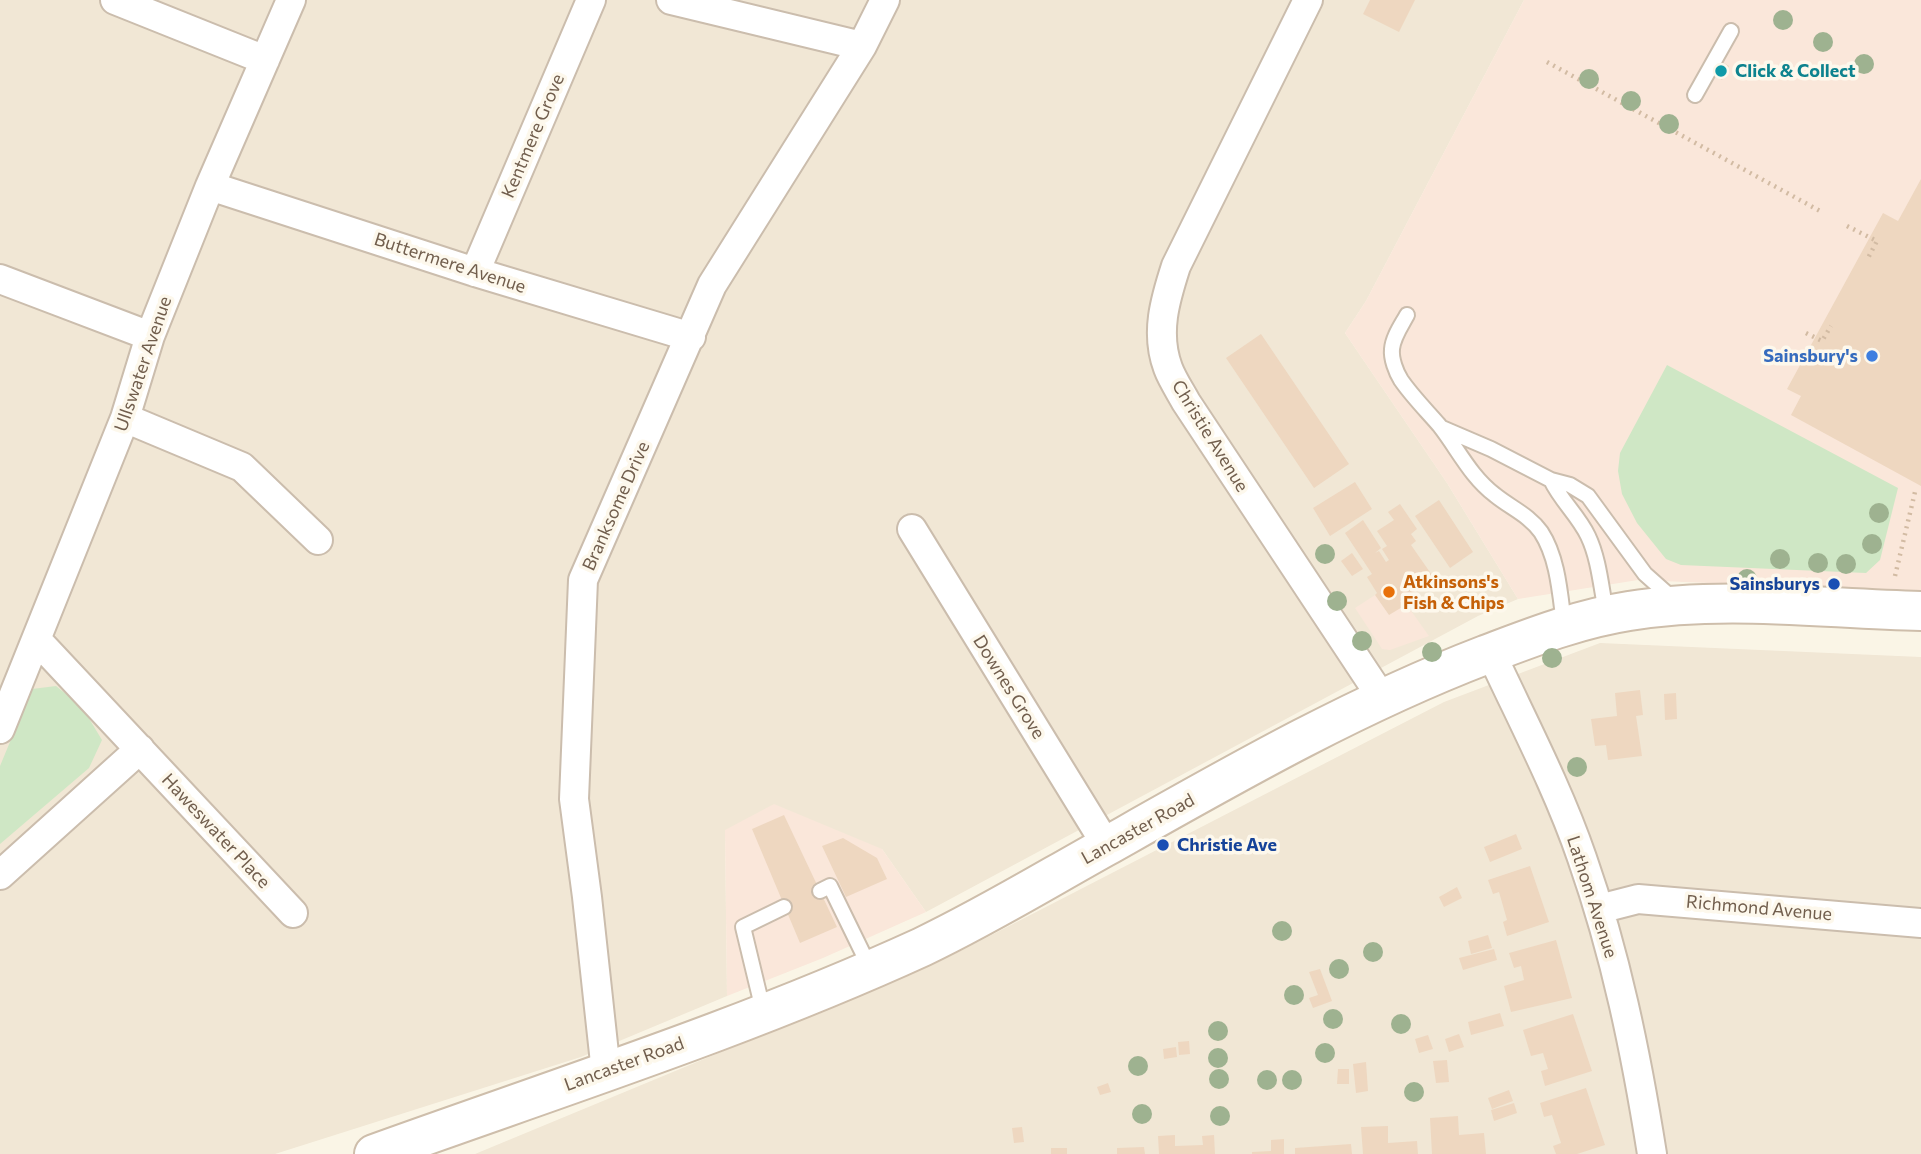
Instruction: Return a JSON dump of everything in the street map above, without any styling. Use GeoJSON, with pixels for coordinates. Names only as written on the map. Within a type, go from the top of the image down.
{"type":"FeatureCollection","features":[{"type":"Feature","properties":{"kind":"main road","name":"Lancaster Road"},"geometry":{"type":"LineString","coordinates":[[374,1154],[606,1072],[764,1012],[922,946],[1014,900],[1301,738],[1432,675],[1564,625],[1607,615],[1682,605],[1829,606],[1907,599]]}},
{"type":"Feature","properties":{"kind":"street"},"geometry":{"type":"LineString","coordinates":[[115,0],[265,61]]}},
{"type":"Feature","properties":{"kind":"street","name":"Ullswater Avenue"},"geometry":{"type":"LineString","coordinates":[[0,729],[125,418],[150,336],[291,0]]}},
{"type":"Feature","properties":{"kind":"street","name":"Kentmere Grove"},"geometry":{"type":"LineString","coordinates":[[475,272],[591,0]]}},
{"type":"Feature","properties":{"kind":"street"},"geometry":{"type":"LineString","coordinates":[[671,0],[862,46]]}},
{"type":"Feature","properties":{"kind":"street","name":"Branksome Drive"},"geometry":{"type":"LineString","coordinates":[[606,1072],[575,799],[583,580],[712,285],[862,46],[885,0]]}},
{"type":"Feature","properties":{"kind":"street","name":"Christie Avenue"},"geometry":{"type":"LineString","coordinates":[[1308,0],[1176,266],[1164,304],[1161,332],[1168,368],[1186,401],[1382,698]]}},
{"type":"Feature","properties":{"kind":"street","name":"Buttermere Avenue"},"geometry":{"type":"LineString","coordinates":[[211,186],[475,272],[691,337]]}},
{"type":"Feature","properties":{"kind":"street"},"geometry":{"type":"LineString","coordinates":[[0,279],[150,336]]}},
{"type":"Feature","properties":{"kind":"street"},"geometry":{"type":"LineString","coordinates":[[125,418],[242,467],[318,540]]}},
{"type":"Feature","properties":{"kind":"street","name":"Downes Grove"},"geometry":{"type":"LineString","coordinates":[[912,529],[1107,846]]}},
{"type":"Feature","properties":{"kind":"street","name":"Haweswater Place"},"geometry":{"type":"LineString","coordinates":[[37,640],[293,913]]}},
{"type":"Feature","properties":{"kind":"street","name":"Lathom Avenue"},"geometry":{"type":"LineString","coordinates":[[1491,653],[1581,856],[1599,909],[1625,1006],[1652,1154]]}},
{"type":"Feature","properties":{"kind":"street"},"geometry":{"type":"LineString","coordinates":[[0,875],[140,749]]}},
{"type":"Feature","properties":{"kind":"street","name":"Richmond Avenue"},"geometry":{"type":"LineString","coordinates":[[1599,909],[1638,899],[1921,923]]}},
{"type":"Feature","properties":{"kind":"lane"},"geometry":{"type":"LineString","coordinates":[[1695,95],[1731,31]]}},
{"type":"Feature","properties":{"kind":"lane"},"geometry":{"type":"LineString","coordinates":[[1407,315],[1396,334],[1392,350],[1395,368],[1474,477],[1539,529],[1549,545],[1564,625]]}},
{"type":"Feature","properties":{"kind":"lane"},"geometry":{"type":"LineString","coordinates":[[1440,427],[1491,449],[1551,481],[1570,485],[1588,496],[1646,574],[1682,605]]}},
{"type":"Feature","properties":{"kind":"lane"},"geometry":{"type":"LineString","coordinates":[[1551,481],[1588,536],[1607,615]]}},
{"type":"Feature","properties":{"kind":"lane"},"geometry":{"type":"LineString","coordinates":[[820,891],[830,886],[870,968]]}},
{"type":"Feature","properties":{"kind":"lane"},"geometry":{"type":"LineString","coordinates":[[764,1012],[743,926],[784,907]]}},
{"type":"Feature","properties":{"kind":"path"},"geometry":{"type":"LineString","coordinates":[[1547,62],[1820,211]]}},
{"type":"Feature","properties":{"kind":"path"},"geometry":{"type":"LineString","coordinates":[[1847,226],[1877,241],[1868,258]]}},
{"type":"Feature","properties":{"kind":"path"},"geometry":{"type":"LineString","coordinates":[[1806,333],[1822,341],[1831,326]]}},
{"type":"Feature","properties":{"kind":"path"},"geometry":{"type":"LineString","coordinates":[[1907,599],[1898,559],[1915,492]]}},
{"type":"Feature","properties":{"kind":"shaded area"},"geometry":{"type":"Polygon","coordinates":[[[0,0],[1524,0],[1366,301],[1345,333],[1447,483],[1518,599],[1478,616],[926,912],[882,849],[725,830],[727,996],[581,1057],[275,1154],[0,1154],[0,0]]]}},
{"type":"Feature","properties":{"kind":"shaded area"},"geometry":{"type":"Polygon","coordinates":[[[1524,0],[1921,0],[1921,592],[1638,580],[1518,599],[1447,483],[1345,333],[1366,301],[1524,0]]]}},
{"type":"Feature","properties":{"kind":"shaded area"},"geometry":{"type":"Polygon","coordinates":[[[1392,584],[1429,636],[1390,650],[1382,649],[1355,608],[1392,584]]]}},
{"type":"Feature","properties":{"kind":"shaded area"},"geometry":{"type":"Polygon","coordinates":[[[1600,643],[1921,657],[1921,1154],[475,1154],[943,960],[1444,702],[1600,643]]]}},
{"type":"Feature","properties":{"kind":"shaded area"},"geometry":{"type":"Polygon","coordinates":[[[774,804],[882,849],[926,912],[823,958],[727,996],[725,830],[774,804]]]}},
{"type":"Feature","properties":{"kind":"green space"},"geometry":{"type":"Polygon","coordinates":[[[1667,365],[1898,488],[1880,560],[1866,573],[1681,565],[1666,559],[1637,523],[1622,494],[1618,471],[1620,453],[1667,365]]]}},
{"type":"Feature","properties":{"kind":"green space"},"geometry":{"type":"Polygon","coordinates":[[[56,686],[82,707],[102,740],[89,768],[0,844],[0,766],[32,689],[56,686]]]}},
{"type":"Feature","properties":{"kind":"building"},"geometry":{"type":"Polygon","coordinates":[[[1370,0],[1415,0],[1399,32],[1363,14],[1370,0]]]}},
{"type":"Feature","properties":{"kind":"building","name":"Click & Collect"},"geometry":{"type":"Polygon","coordinates":[[[1721,61],[1729,66],[1722,80],[1713,75],[1721,61]]]}},
{"type":"Feature","properties":{"kind":"building","name":"Sainsbury's"},"geometry":{"type":"Polygon","coordinates":[[[1921,179],[1921,486],[1791,415],[1801,396],[1787,389],[1883,213],[1898,221],[1921,179]]]}},
{"type":"Feature","properties":{"kind":"building"},"geometry":{"type":"Polygon","coordinates":[[[1261,334],[1349,464],[1314,488],[1226,358],[1261,334]]]}},
{"type":"Feature","properties":{"kind":"building"},"geometry":{"type":"Polygon","coordinates":[[[1355,482],[1372,509],[1330,536],[1313,508],[1355,482]]]}},
{"type":"Feature","properties":{"kind":"building"},"geometry":{"type":"Polygon","coordinates":[[[1439,500],[1473,552],[1450,568],[1415,516],[1439,500]]]}},
{"type":"Feature","properties":{"kind":"building"},"geometry":{"type":"Polygon","coordinates":[[[1400,504],[1417,529],[1411,534],[1416,541],[1411,545],[1434,578],[1400,601],[1404,606],[1389,615],[1367,577],[1372,574],[1345,533],[1363,520],[1381,548],[1375,553],[1379,551],[1386,562],[1389,560],[1382,549],[1387,546],[1377,531],[1394,520],[1388,512],[1400,504]]]}},
{"type":"Feature","properties":{"kind":"building"},"geometry":{"type":"Polygon","coordinates":[[[1352,553],[1363,569],[1352,576],[1341,561],[1352,553]]]}},
{"type":"Feature","properties":{"kind":"building"},"geometry":{"type":"Polygon","coordinates":[[[1640,690],[1643,715],[1636,716],[1642,756],[1608,760],[1606,745],[1595,746],[1591,719],[1617,716],[1615,693],[1640,690]]]}},
{"type":"Feature","properties":{"kind":"building"},"geometry":{"type":"Polygon","coordinates":[[[1676,693],[1677,719],[1665,720],[1664,694],[1676,693]]]}},
{"type":"Feature","properties":{"kind":"building"},"geometry":{"type":"Polygon","coordinates":[[[784,815],[837,927],[800,943],[752,829],[784,815]]]}},
{"type":"Feature","properties":{"kind":"building"},"geometry":{"type":"Polygon","coordinates":[[[1516,834],[1522,849],[1490,862],[1484,847],[1516,834]]]}},
{"type":"Feature","properties":{"kind":"building"},"geometry":{"type":"Polygon","coordinates":[[[843,838],[877,858],[887,879],[846,897],[822,846],[843,838]]]}},
{"type":"Feature","properties":{"kind":"building"},"geometry":{"type":"Polygon","coordinates":[[[1530,866],[1549,922],[1507,936],[1503,922],[1507,920],[1499,892],[1493,894],[1488,880],[1530,866]]]}},
{"type":"Feature","properties":{"kind":"building"},"geometry":{"type":"Polygon","coordinates":[[[1457,887],[1462,898],[1444,907],[1439,897],[1457,887]]]}},
{"type":"Feature","properties":{"kind":"building"},"geometry":{"type":"Polygon","coordinates":[[[1488,935],[1492,948],[1471,954],[1468,941],[1488,935]]]}},
{"type":"Feature","properties":{"kind":"building"},"geometry":{"type":"Polygon","coordinates":[[[1556,940],[1572,998],[1511,1012],[1504,986],[1524,980],[1521,966],[1514,968],[1509,953],[1556,940]]]}},
{"type":"Feature","properties":{"kind":"building"},"geometry":{"type":"Polygon","coordinates":[[[1494,949],[1497,960],[1463,970],[1459,958],[1494,949]]]}},
{"type":"Feature","properties":{"kind":"building"},"geometry":{"type":"Polygon","coordinates":[[[1320,969],[1332,1001],[1313,1008],[1309,998],[1318,995],[1309,972],[1320,969]]]}},
{"type":"Feature","properties":{"kind":"building"},"geometry":{"type":"Polygon","coordinates":[[[1500,1013],[1504,1026],[1471,1035],[1468,1022],[1500,1013]]]}},
{"type":"Feature","properties":{"kind":"building"},"geometry":{"type":"Polygon","coordinates":[[[1573,1014],[1592,1071],[1545,1086],[1541,1071],[1548,1069],[1543,1053],[1531,1056],[1523,1030],[1573,1014]]]}},
{"type":"Feature","properties":{"kind":"building"},"geometry":{"type":"Polygon","coordinates":[[[1459,1034],[1464,1047],[1449,1052],[1445,1039],[1459,1034]]]}},
{"type":"Feature","properties":{"kind":"building"},"geometry":{"type":"Polygon","coordinates":[[[1428,1035],[1433,1049],[1419,1053],[1415,1039],[1428,1035]]]}},
{"type":"Feature","properties":{"kind":"building"},"geometry":{"type":"Polygon","coordinates":[[[1189,1041],[1190,1054],[1179,1055],[1178,1042],[1189,1041]]]}},
{"type":"Feature","properties":{"kind":"building"},"geometry":{"type":"Polygon","coordinates":[[[1176,1047],[1177,1057],[1164,1059],[1163,1049],[1176,1047]]]}},
{"type":"Feature","properties":{"kind":"building"},"geometry":{"type":"Polygon","coordinates":[[[1447,1060],[1449,1082],[1436,1083],[1433,1061],[1447,1060]]]}},
{"type":"Feature","properties":{"kind":"building"},"geometry":{"type":"Polygon","coordinates":[[[1366,1062],[1368,1091],[1356,1093],[1353,1064],[1366,1062]]]}},
{"type":"Feature","properties":{"kind":"building"},"geometry":{"type":"Polygon","coordinates":[[[1338,1069],[1349,1069],[1349,1084],[1337,1084],[1338,1069]]]}},
{"type":"Feature","properties":{"kind":"building"},"geometry":{"type":"Polygon","coordinates":[[[1108,1083],[1111,1092],[1100,1095],[1097,1087],[1108,1083]]]}},
{"type":"Feature","properties":{"kind":"building"},"geometry":{"type":"Polygon","coordinates":[[[1586,1088],[1605,1145],[1577,1154],[1556,1154],[1553,1146],[1561,1143],[1552,1115],[1544,1117],[1540,1103],[1586,1088]]]}},
{"type":"Feature","properties":{"kind":"building"},"geometry":{"type":"Polygon","coordinates":[[[1509,1090],[1513,1101],[1492,1109],[1488,1098],[1509,1090]]]}},
{"type":"Feature","properties":{"kind":"building"},"geometry":{"type":"Polygon","coordinates":[[[1514,1103],[1517,1113],[1494,1121],[1491,1110],[1514,1103]]]}},
{"type":"Feature","properties":{"kind":"building"},"geometry":{"type":"Polygon","coordinates":[[[1458,1116],[1459,1135],[1484,1133],[1486,1154],[1432,1154],[1430,1118],[1458,1116]]]}},
{"type":"Feature","properties":{"kind":"building"},"geometry":{"type":"Polygon","coordinates":[[[1388,1126],[1388,1143],[1417,1141],[1418,1154],[1363,1154],[1361,1127],[1388,1126]]]}},
{"type":"Feature","properties":{"kind":"building"},"geometry":{"type":"Polygon","coordinates":[[[1022,1127],[1024,1142],[1014,1143],[1012,1128],[1022,1127]]]}},
{"type":"Feature","properties":{"kind":"building"},"geometry":{"type":"Polygon","coordinates":[[[1175,1135],[1175,1146],[1203,1145],[1202,1136],[1214,1135],[1215,1154],[1159,1154],[1158,1136],[1175,1135]]]}},
{"type":"Feature","properties":{"kind":"building"},"geometry":{"type":"Polygon","coordinates":[[[1284,1139],[1284,1154],[1252,1154],[1271,1151],[1271,1140],[1284,1139]]]}},
{"type":"Feature","properties":{"kind":"building"},"geometry":{"type":"Polygon","coordinates":[[[1351,1144],[1352,1154],[1295,1154],[1295,1148],[1351,1144]]]}},
{"type":"Feature","properties":{"kind":"building"},"geometry":{"type":"Polygon","coordinates":[[[1144,1147],[1145,1154],[1117,1154],[1117,1148],[1144,1147]]]}},
{"type":"Feature","properties":{"kind":"building"},"geometry":{"type":"Polygon","coordinates":[[[1051,1148],[1067,1148],[1067,1154],[1051,1154],[1051,1148]]]}},
{"type":"Feature","properties":{"kind":"place","name":"Click & Collect"},"geometry":{"type":"Point","coordinates":[1721,71]}},
{"type":"Feature","properties":{"kind":"place","name":"Sainsbury's"},"geometry":{"type":"Point","coordinates":[1872,356]}},
{"type":"Feature","properties":{"kind":"place","name":"Sainsburys"},"geometry":{"type":"Point","coordinates":[1834,584]}},
{"type":"Feature","properties":{"kind":"place","name":"Atkinsons's Fish & Chips"},"geometry":{"type":"Point","coordinates":[1389,592]}},
{"type":"Feature","properties":{"kind":"place","name":"Christie Ave"},"geometry":{"type":"Point","coordinates":[1163,845]}}]}
